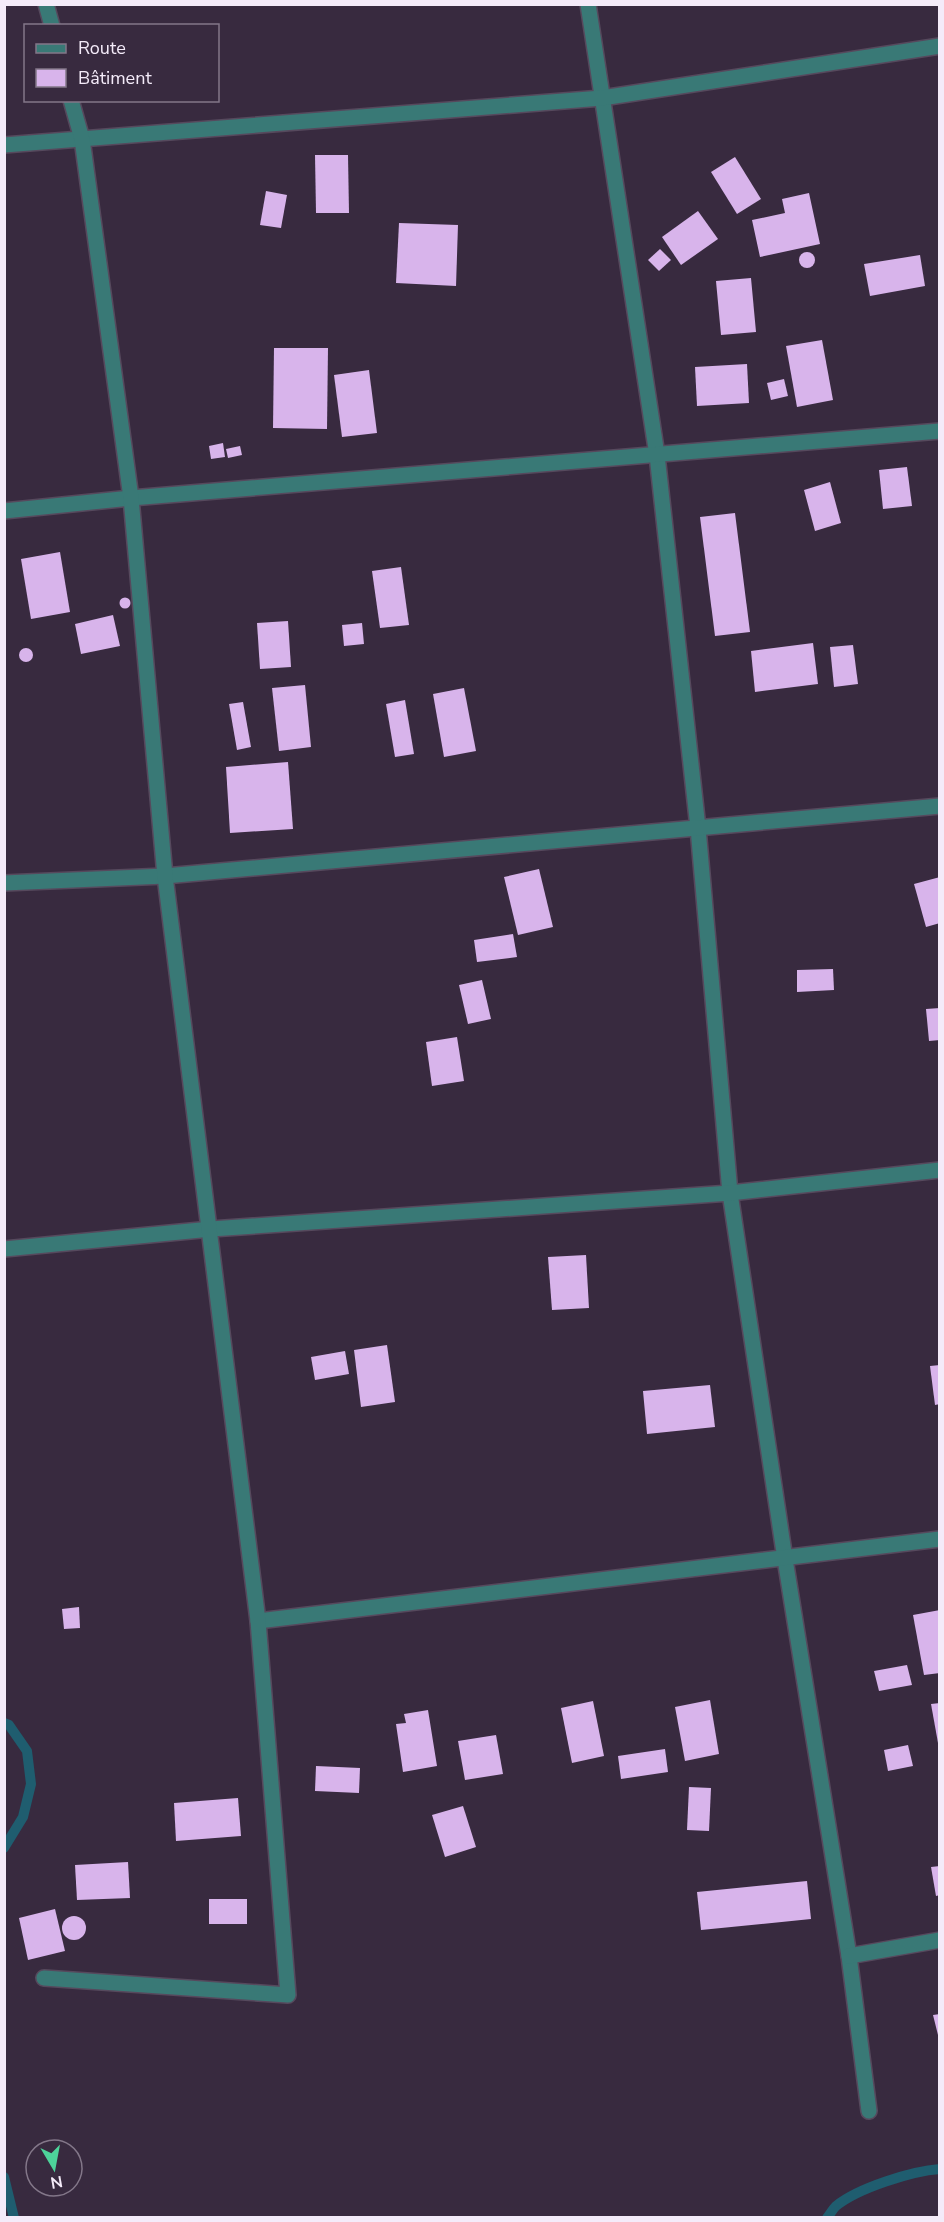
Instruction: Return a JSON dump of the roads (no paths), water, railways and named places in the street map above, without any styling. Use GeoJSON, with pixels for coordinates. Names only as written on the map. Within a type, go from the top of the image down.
{"type":"FeatureCollection","features":[{"type":"Feature","properties":{"kind":"street"},"geometry":{"type":"LineString","coordinates":[[46,4],[51,24]]}},
{"type":"Feature","properties":{"kind":"street"},"geometry":{"type":"LineString","coordinates":[[588,4],[657,455],[698,828],[730,1193],[785,1558],[849,1956],[869,2110]]}},
{"type":"Feature","properties":{"kind":"street"},"geometry":{"type":"LineString","coordinates":[[4,145],[602,98],[939,46]]}},
{"type":"Feature","properties":{"kind":"street"},"geometry":{"type":"LineString","coordinates":[[45,1978],[288,1995],[258,1621],[211,1229],[165,876],[131,498],[82,139],[72,102]]}},
{"type":"Feature","properties":{"kind":"street"},"geometry":{"type":"LineString","coordinates":[[4,511],[131,498],[939,431]]}},
{"type":"Feature","properties":{"kind":"street"},"geometry":{"type":"LineString","coordinates":[[4,883],[165,876],[939,806]]}},
{"type":"Feature","properties":{"kind":"street"},"geometry":{"type":"LineString","coordinates":[[4,1249],[211,1229],[730,1193],[939,1170]]}},
{"type":"Feature","properties":{"kind":"street"},"geometry":{"type":"LineString","coordinates":[[258,1621],[939,1539]]}},
{"type":"Feature","properties":{"kind":"street"},"geometry":{"type":"LineString","coordinates":[[849,1956],[939,1940]]}},
{"type":"Feature","properties":{"kind":"waterway"},"geometry":{"type":"LineString","coordinates":[[4,1723],[9,1725],[27,1751],[31,1784],[23,1817],[4,1848]]}},
{"type":"Feature","properties":{"kind":"waterway"},"geometry":{"type":"LineString","coordinates":[[827,2218],[836,2206],[871,2187],[901,2177],[940,2169]]}},
{"type":"Feature","properties":{"kind":"waterway"},"geometry":{"type":"LineString","coordinates":[[4,2177],[14,2218]]}}]}
